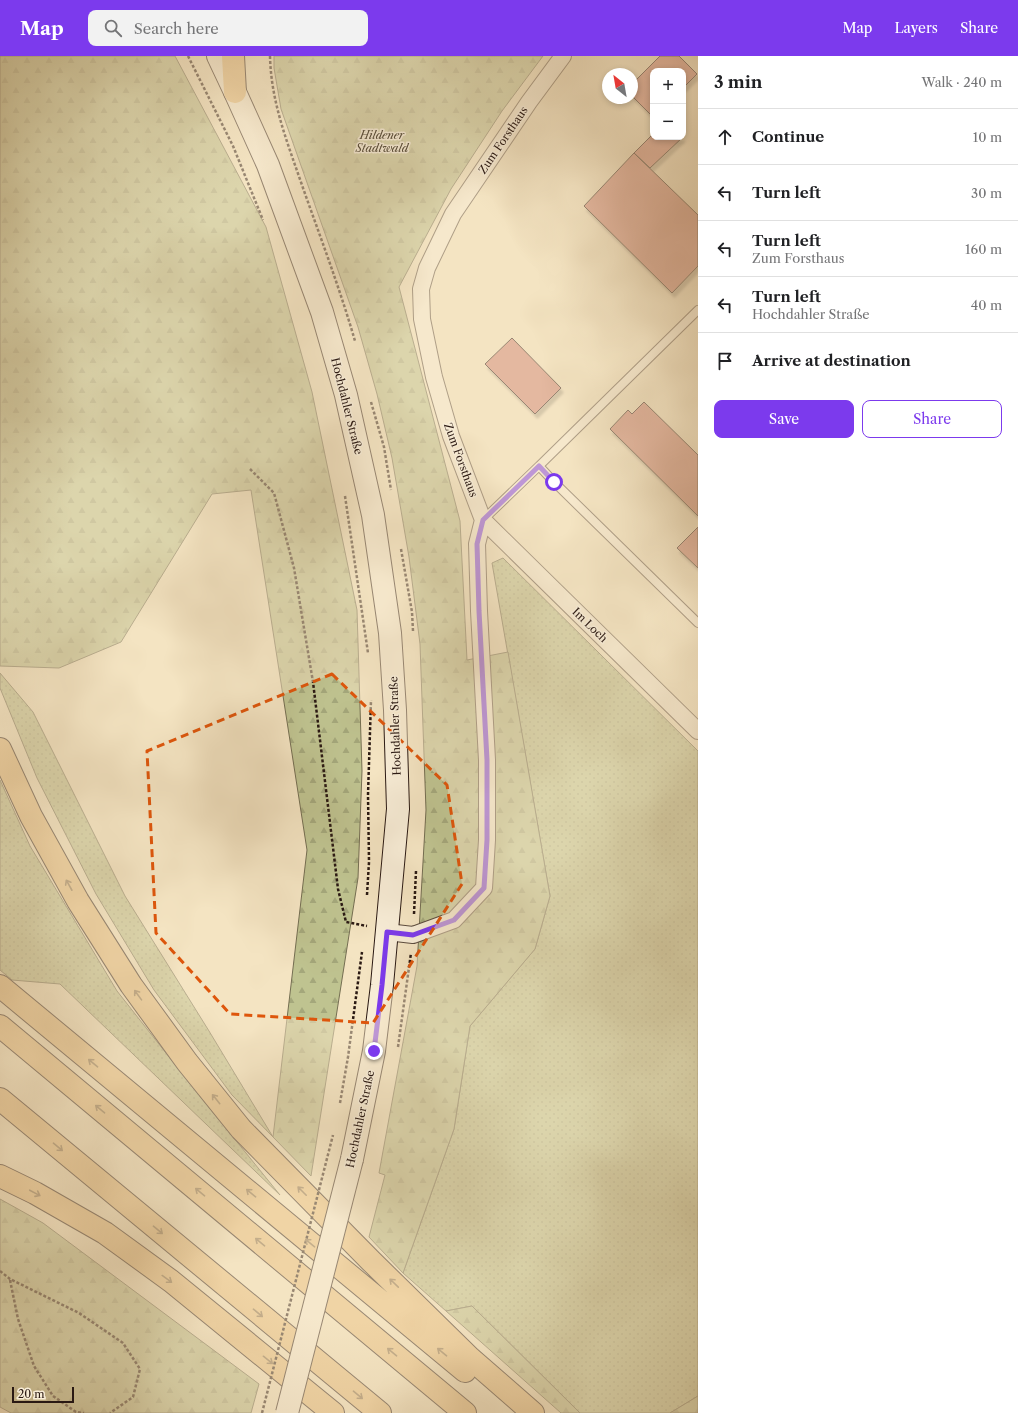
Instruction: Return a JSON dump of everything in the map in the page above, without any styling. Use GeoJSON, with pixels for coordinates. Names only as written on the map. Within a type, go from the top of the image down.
{"type":"FeatureCollection","features":[{"type":"Feature","properties":{"kind":"highway"},"geometry":{"type":"LineString","coordinates":[[233,56],[235,92]]}},
{"type":"Feature","properties":{"kind":"highway"},"geometry":{"type":"LineString","coordinates":[[0,749],[30,816],[78,901],[131,985],[187,1062],[240,1129],[365,1256],[470,1358],[533,1413]]}},
{"type":"Feature","properties":{"kind":"highway"},"geometry":{"type":"LineString","coordinates":[[0,986],[515,1413]]}},
{"type":"Feature","properties":{"kind":"highway"},"geometry":{"type":"LineString","coordinates":[[0,1026],[465,1413]]}},
{"type":"Feature","properties":{"kind":"highway"},"geometry":{"type":"LineString","coordinates":[[0,1099],[380,1413]]}},
{"type":"Feature","properties":{"kind":"highway"},"geometry":{"type":"LineString","coordinates":[[0,1176],[35,1193],[105,1233],[171,1281],[333,1413]]}},
{"type":"Feature","properties":{"kind":"main road","name":"Hochdahler Straße"},"geometry":{"type":"LineString","coordinates":[[218,56],[268,164],[322,312],[346,395],[373,515],[390,633],[395,718],[398,809],[382,985],[374,1051],[352,1159],[287,1413]]}},
{"type":"Feature","properties":{"kind":"street","name":"Zum Forsthaus"},"geometry":{"type":"LineString","coordinates":[[483,520],[451,436],[434,377],[422,319],[421,289],[427,268],[453,214],[529,102],[563,56]]}},
{"type":"Feature","properties":{"kind":"street","name":"Im Loch"},"geometry":{"type":"LineString","coordinates":[[483,520],[698,731]]}},
{"type":"Feature","properties":{"kind":"street"},"geometry":{"type":"LineString","coordinates":[[387,932],[413,935],[454,920],[484,888],[487,840],[487,760],[477,544],[483,520]]}},
{"type":"Feature","properties":{"kind":"lane"},"geometry":{"type":"LineString","coordinates":[[483,520],[698,310]]}},
{"type":"Feature","properties":{"kind":"lane"},"geometry":{"type":"LineString","coordinates":[[539,466],[698,623]]}},
{"type":"Feature","properties":{"kind":"path"},"geometry":{"type":"LineString","coordinates":[[188,56],[232,146],[266,227]]}},
{"type":"Feature","properties":{"kind":"path"},"geometry":{"type":"LineString","coordinates":[[250,469],[274,493],[294,568],[313,682],[342,912],[346,922],[387,932]]}},
{"type":"Feature","properties":{"kind":"path"},"geometry":{"type":"LineString","coordinates":[[344,491],[368,658]]}},
{"type":"Feature","properties":{"kind":"path"},"geometry":{"type":"LineString","coordinates":[[366,898],[369,862],[368,795],[371,694]]}},
{"type":"Feature","properties":{"kind":"path"},"geometry":{"type":"LineString","coordinates":[[339,1104],[348,1057],[357,982]]}},
{"type":"Feature","properties":{"kind":"path"},"geometry":{"type":"LineString","coordinates":[[262,1413],[333,1135]]}},
{"type":"Feature","properties":{"kind":"path"},"geometry":{"type":"LineString","coordinates":[[0,1271],[10,1279],[78,1313],[123,1343],[140,1369],[133,1397],[110,1413]]}},
{"type":"Feature","properties":{"kind":"path"},"geometry":{"type":"LineString","coordinates":[[10,1279],[18,1319],[34,1366],[53,1396],[76,1412],[84,1413]]}},
{"type":"Feature","properties":{"kind":"highlighted area"},"geometry":{"type":"Polygon","coordinates":[[[332,674],[447,785],[462,884],[373,1023],[230,1014],[156,933],[147,751],[332,674]]]}},
{"type":"Feature","properties":{"kind":"green space"},"geometry":{"type":"Polygon","coordinates":[[[0,56],[175,56],[266,227],[312,392],[357,610],[362,771],[358,878],[311,1176],[273,1137],[307,850],[251,490],[212,494],[121,642],[59,668],[0,666],[0,56]]]}},
{"type":"Feature","properties":{"kind":"green space","name":"Hildener Stadtwald"},"geometry":{"type":"Polygon","coordinates":[[[274,56],[543,56],[502,111],[451,189],[399,287],[460,521],[467,660],[508,652],[550,896],[535,949],[470,1026],[454,1129],[403,1273],[369,1237],[385,1175],[379,1173],[417,966],[426,810],[420,644],[409,557],[392,458],[377,394],[358,327],[281,109],[274,68],[274,56]]]}},
{"type":"Feature","properties":{"kind":"green space"},"geometry":{"type":"Polygon","coordinates":[[[503,558],[698,751],[698,1396],[670,1413],[580,1413],[472,1306],[446,1311],[403,1273],[454,1129],[470,1026],[535,949],[550,896],[492,563],[503,558]]]}},
{"type":"Feature","properties":{"kind":"green space"},"geometry":{"type":"Polygon","coordinates":[[[0,673],[33,712],[125,896],[273,1137],[232,1095],[154,990],[96,894],[37,778],[0,688],[0,673]]]}},
{"type":"Feature","properties":{"kind":"green space"},"geometry":{"type":"Polygon","coordinates":[[[0,780],[30,846],[117,991],[280,1195],[60,984],[12,980],[0,970],[0,780]]]}},
{"type":"Feature","properties":{"kind":"green space"},"geometry":{"type":"Polygon","coordinates":[[[0,1199],[43,1223],[259,1384],[251,1413],[11,1413],[0,1407],[0,1199]]]}},
{"type":"Feature","properties":{"kind":"green space"},"geometry":{"type":"Polygon","coordinates":[[[472,1306],[580,1413],[561,1413],[446,1311],[472,1306]]]}},
{"type":"Feature","properties":{"kind":"green space"},"geometry":{"type":"Polygon","coordinates":[[[698,1396],[698,1413],[670,1413],[698,1396]]]}},
{"type":"Feature","properties":{"kind":"building"},"geometry":{"type":"Polygon","coordinates":[[[660,56],[679,56],[697,74],[686,85],[686,68],[650,68],[650,114],[638,102],[638,78],[660,56]]]}},
{"type":"Feature","properties":{"kind":"building"},"geometry":{"type":"Polygon","coordinates":[[[650,137],[650,140],[680,140],[650,168],[634,153],[650,137]]]}},
{"type":"Feature","properties":{"kind":"building"},"geometry":{"type":"Polygon","coordinates":[[[634,153],[698,215],[698,266],[672,293],[584,206],[634,153]]]}},
{"type":"Feature","properties":{"kind":"building"},"geometry":{"type":"Polygon","coordinates":[[[512,338],[561,388],[535,414],[485,364],[512,338]]]}},
{"type":"Feature","properties":{"kind":"building"},"geometry":{"type":"Polygon","coordinates":[[[644,402],[698,455],[698,516],[610,429],[628,410],[632,414],[644,402]]]}},
{"type":"Feature","properties":{"kind":"building"},"geometry":{"type":"Polygon","coordinates":[[[698,527],[698,568],[677,548],[698,527]]]}},
{"type":"Feature","properties":{"kind":"route"},"geometry":{"type":"LineString","coordinates":[[374,1051],[387,932],[413,935],[454,920],[484,888],[487,840],[487,760],[477,544],[483,520],[539,466],[554,482]]}}]}
